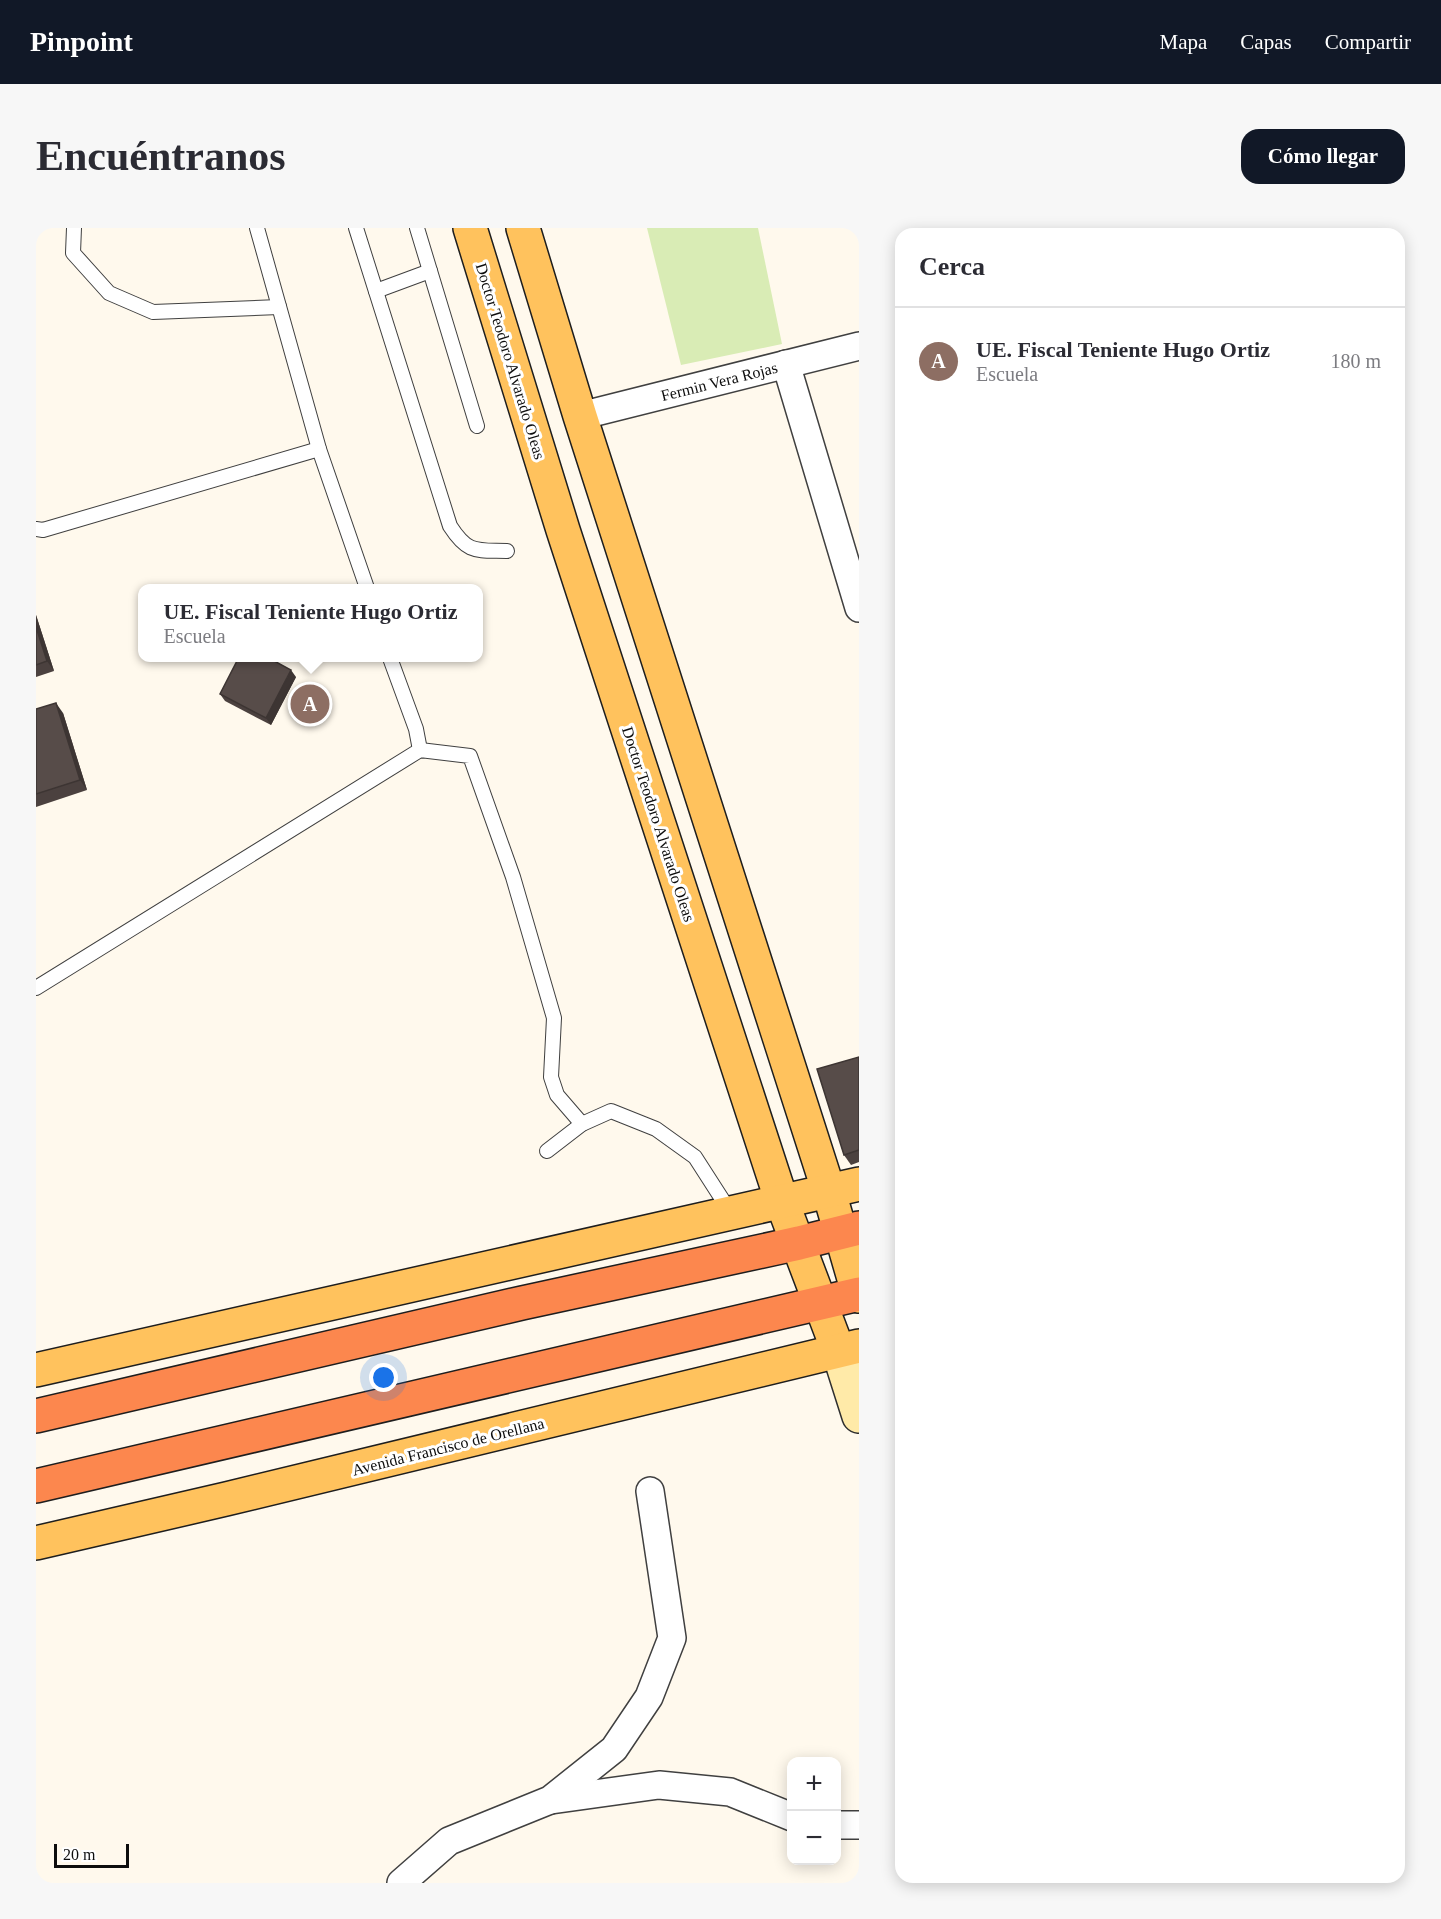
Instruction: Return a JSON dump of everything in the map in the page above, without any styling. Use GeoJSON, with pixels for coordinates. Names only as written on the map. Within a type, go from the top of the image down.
{"type":"FeatureCollection","features":[{"type":"Feature","properties":{"kind":"highway"},"geometry":{"type":"LineString","coordinates":[[36,1416],[522,1303],[850,1230]]}},
{"type":"Feature","properties":{"kind":"highway"},"geometry":{"type":"LineString","coordinates":[[36,1486],[859,1295]]}},
{"type":"Feature","properties":{"kind":"main road","name":"Doctor Teodoro Alvarado Oleas"},"geometry":{"type":"LineString","coordinates":[[470,228],[563,530],[782,1202],[820,1304],[849,1348],[859,1416]]}},
{"type":"Feature","properties":{"kind":"main road"},"geometry":{"type":"LineString","coordinates":[[523,228],[580,416],[755,967],[844,1188],[859,1295]]}},
{"type":"Feature","properties":{"kind":"main road"},"geometry":{"type":"LineString","coordinates":[[36,1370],[844,1188]]}},
{"type":"Feature","properties":{"kind":"main road","name":"Avenida Francisco de Orellana"},"geometry":{"type":"LineString","coordinates":[[36,1542],[238,1497],[849,1348]]}},
{"type":"Feature","properties":{"kind":"street","name":"Fermin Vera Rojas"},"geometry":{"type":"LineString","coordinates":[[580,416],[859,346]]}},
{"type":"Feature","properties":{"kind":"street"},"geometry":{"type":"LineString","coordinates":[[786,364],[859,608]]}},
{"type":"Feature","properties":{"kind":"street"},"geometry":{"type":"LineString","coordinates":[[550,1800],[614,1749],[649,1697],[672,1638],[650,1491]]}},
{"type":"Feature","properties":{"kind":"street"},"geometry":{"type":"LineString","coordinates":[[401,1883],[449,1841],[550,1800],[659,1785],[730,1792],[787,1815]]}},
{"type":"Feature","properties":{"kind":"street"},"geometry":{"type":"LineString","coordinates":[[841,1825],[859,1825]]}},
{"type":"Feature","properties":{"kind":"lane"},"geometry":{"type":"LineString","coordinates":[[74,228],[73,254],[109,293],[153,312],[279,307]]}},
{"type":"Feature","properties":{"kind":"lane"},"geometry":{"type":"LineString","coordinates":[[257,228],[319,449],[366,584]]}},
{"type":"Feature","properties":{"kind":"lane"},"geometry":{"type":"LineString","coordinates":[[356,228],[450,526],[460,542],[474,550],[507,551]]}},
{"type":"Feature","properties":{"kind":"lane"},"geometry":{"type":"LineString","coordinates":[[417,228],[477,426]]}},
{"type":"Feature","properties":{"kind":"lane"},"geometry":{"type":"LineString","coordinates":[[376,291],[430,271]]}},
{"type":"Feature","properties":{"kind":"lane"},"geometry":{"type":"LineString","coordinates":[[36,529],[43,530],[319,449]]}},
{"type":"Feature","properties":{"kind":"lane"},"geometry":{"type":"LineString","coordinates":[[392,662],[416,729],[420,750]]}},
{"type":"Feature","properties":{"kind":"lane"},"geometry":{"type":"LineString","coordinates":[[36,988],[420,750],[470,756],[513,877],[554,1018],[551,1077],[557,1095],[582,1124]]}},
{"type":"Feature","properties":{"kind":"lane"},"geometry":{"type":"LineString","coordinates":[[547,1152],[582,1124],[611,1112],[656,1129],[695,1157],[731,1214]]}},
{"type":"Feature","properties":{"kind":"green space"},"geometry":{"type":"Polygon","coordinates":[[[647,228],[758,228],[782,344],[681,365],[647,228]]]}},
{"type":"Feature","properties":{"kind":"building"},"geometry":{"type":"Polygon","coordinates":[[[36,627],[47,661],[36,665],[36,627]]]}},
{"type":"Feature","properties":{"kind":"building"},"geometry":{"type":"Polygon","coordinates":[[[236,662],[276,662],[291,670],[266,718],[220,694],[236,662]]]}},
{"type":"Feature","properties":{"kind":"building"},"geometry":{"type":"Polygon","coordinates":[[[56,703],[80,780],[36,794],[36,709],[56,703]]]}},
{"type":"Feature","properties":{"kind":"building"},"geometry":{"type":"Polygon","coordinates":[[[859,1057],[859,1150],[844,1155],[817,1069],[859,1057]]]}},
{"type":"Feature","properties":{"kind":"place","name":"UE. Fiscal Teniente Hugo Ortiz"},"geometry":{"type":"Point","coordinates":[310,704]}}]}
